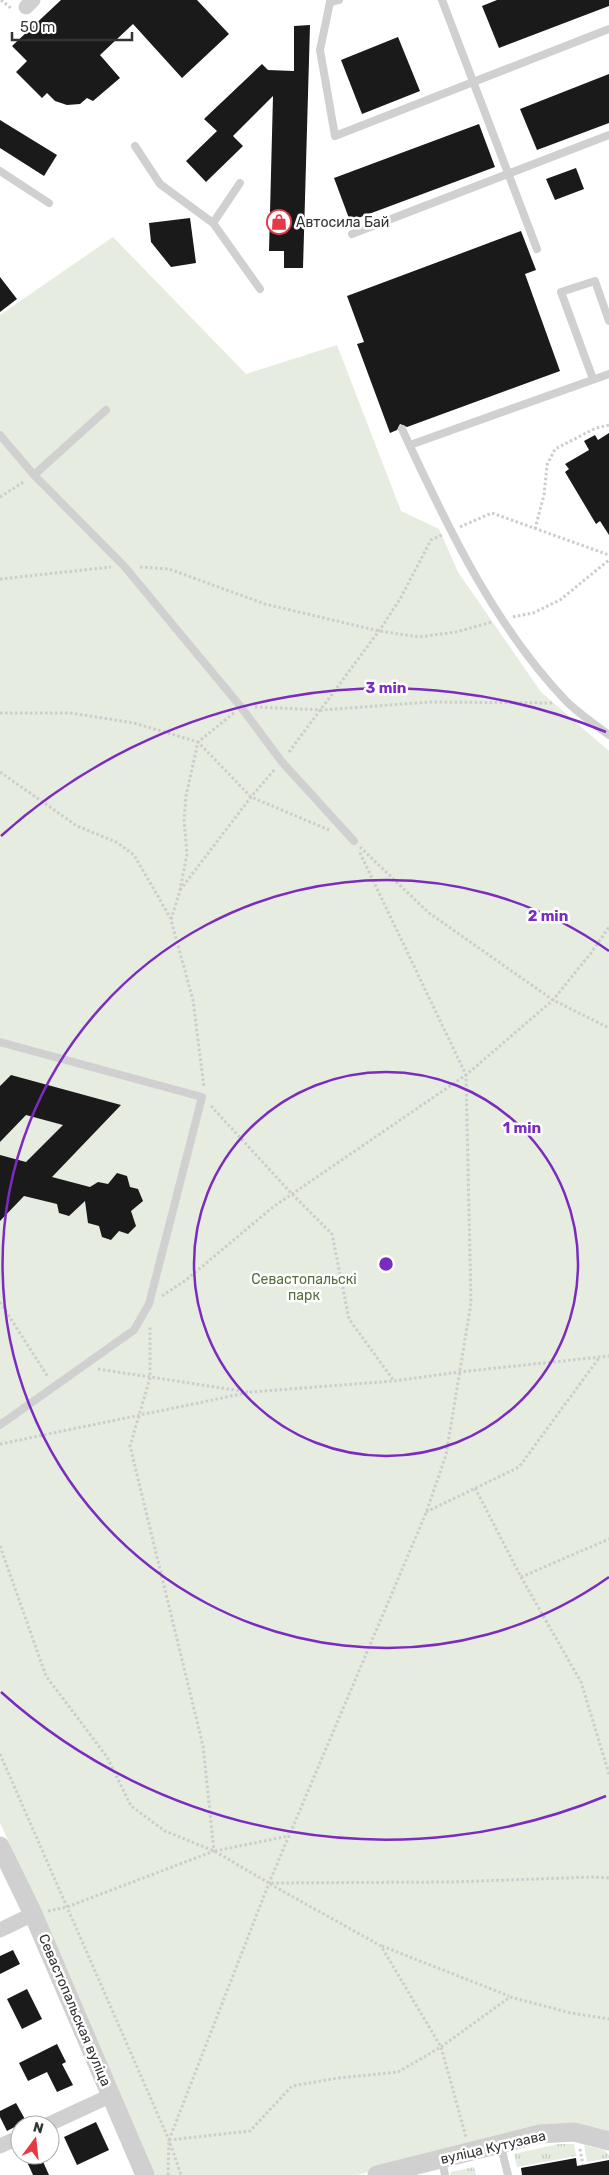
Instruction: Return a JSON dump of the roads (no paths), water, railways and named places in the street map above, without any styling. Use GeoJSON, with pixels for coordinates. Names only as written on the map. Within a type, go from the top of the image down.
{"type":"FeatureCollection","features":[{"type":"Feature","properties":{"kind":"street","name":"Севастопальская вуліца"},"geometry":{"type":"LineString","coordinates":[[0,1846],[33,1914],[145,2175]]}},
{"type":"Feature","properties":{"kind":"street"},"geometry":{"type":"LineString","coordinates":[[0,1930],[33,1914]]}},
{"type":"Feature","properties":{"kind":"street"},"geometry":{"type":"LineString","coordinates":[[60,2119],[112,2095]]}},
{"type":"Feature","properties":{"kind":"street","name":"вуліца Кутузава"},"geometry":{"type":"LineString","coordinates":[[377,2175],[443,2167],[470,2151],[558,2132],[585,2134],[609,2141]]}},
{"type":"Feature","properties":{"kind":"lane"},"geometry":{"type":"LineString","coordinates":[[339,0],[330,2],[320,50],[335,136],[609,29]]}},
{"type":"Feature","properties":{"kind":"lane"},"geometry":{"type":"LineString","coordinates":[[442,0],[537,249]]}},
{"type":"Feature","properties":{"kind":"lane"},"geometry":{"type":"LineString","coordinates":[[352,234],[609,135]]}},
{"type":"Feature","properties":{"kind":"lane"},"geometry":{"type":"LineString","coordinates":[[135,146],[160,184],[213,224],[260,289]]}},
{"type":"Feature","properties":{"kind":"lane"},"geometry":{"type":"LineString","coordinates":[[0,171],[49,203]]}},
{"type":"Feature","properties":{"kind":"lane"},"geometry":{"type":"LineString","coordinates":[[213,224],[240,183]]}},
{"type":"Feature","properties":{"kind":"lane"},"geometry":{"type":"LineString","coordinates":[[593,380],[561,292],[595,280],[609,320]]}},
{"type":"Feature","properties":{"kind":"lane"},"geometry":{"type":"LineString","coordinates":[[410,445],[609,374]]}},
{"type":"Feature","properties":{"kind":"lane"},"geometry":{"type":"LineString","coordinates":[[34,475],[106,410]]}},
{"type":"Feature","properties":{"kind":"lane"},"geometry":{"type":"LineString","coordinates":[[402,429],[450,531],[469,566],[503,619],[543,676],[569,704],[609,736]]}},
{"type":"Feature","properties":{"kind":"lane"},"geometry":{"type":"LineString","coordinates":[[0,435],[34,475],[124,566],[241,707],[282,762],[354,841]]}},
{"type":"Feature","properties":{"kind":"lane"},"geometry":{"type":"LineString","coordinates":[[0,1042],[202,1097],[149,1304],[134,1330],[0,1425]]}},
{"type":"Feature","properties":{"kind":"lane"},"geometry":{"type":"LineString","coordinates":[[500,2143],[508,2175]]}},
{"type":"Feature","properties":{"kind":"place","name":"Автосила Бай"},"geometry":{"type":"Point","coordinates":[279,222]}},
{"type":"Feature","properties":{"kind":"park label","name":"Севастопальскі парк"},"geometry":{"type":"Point","coordinates":[304,1288]}}]}
